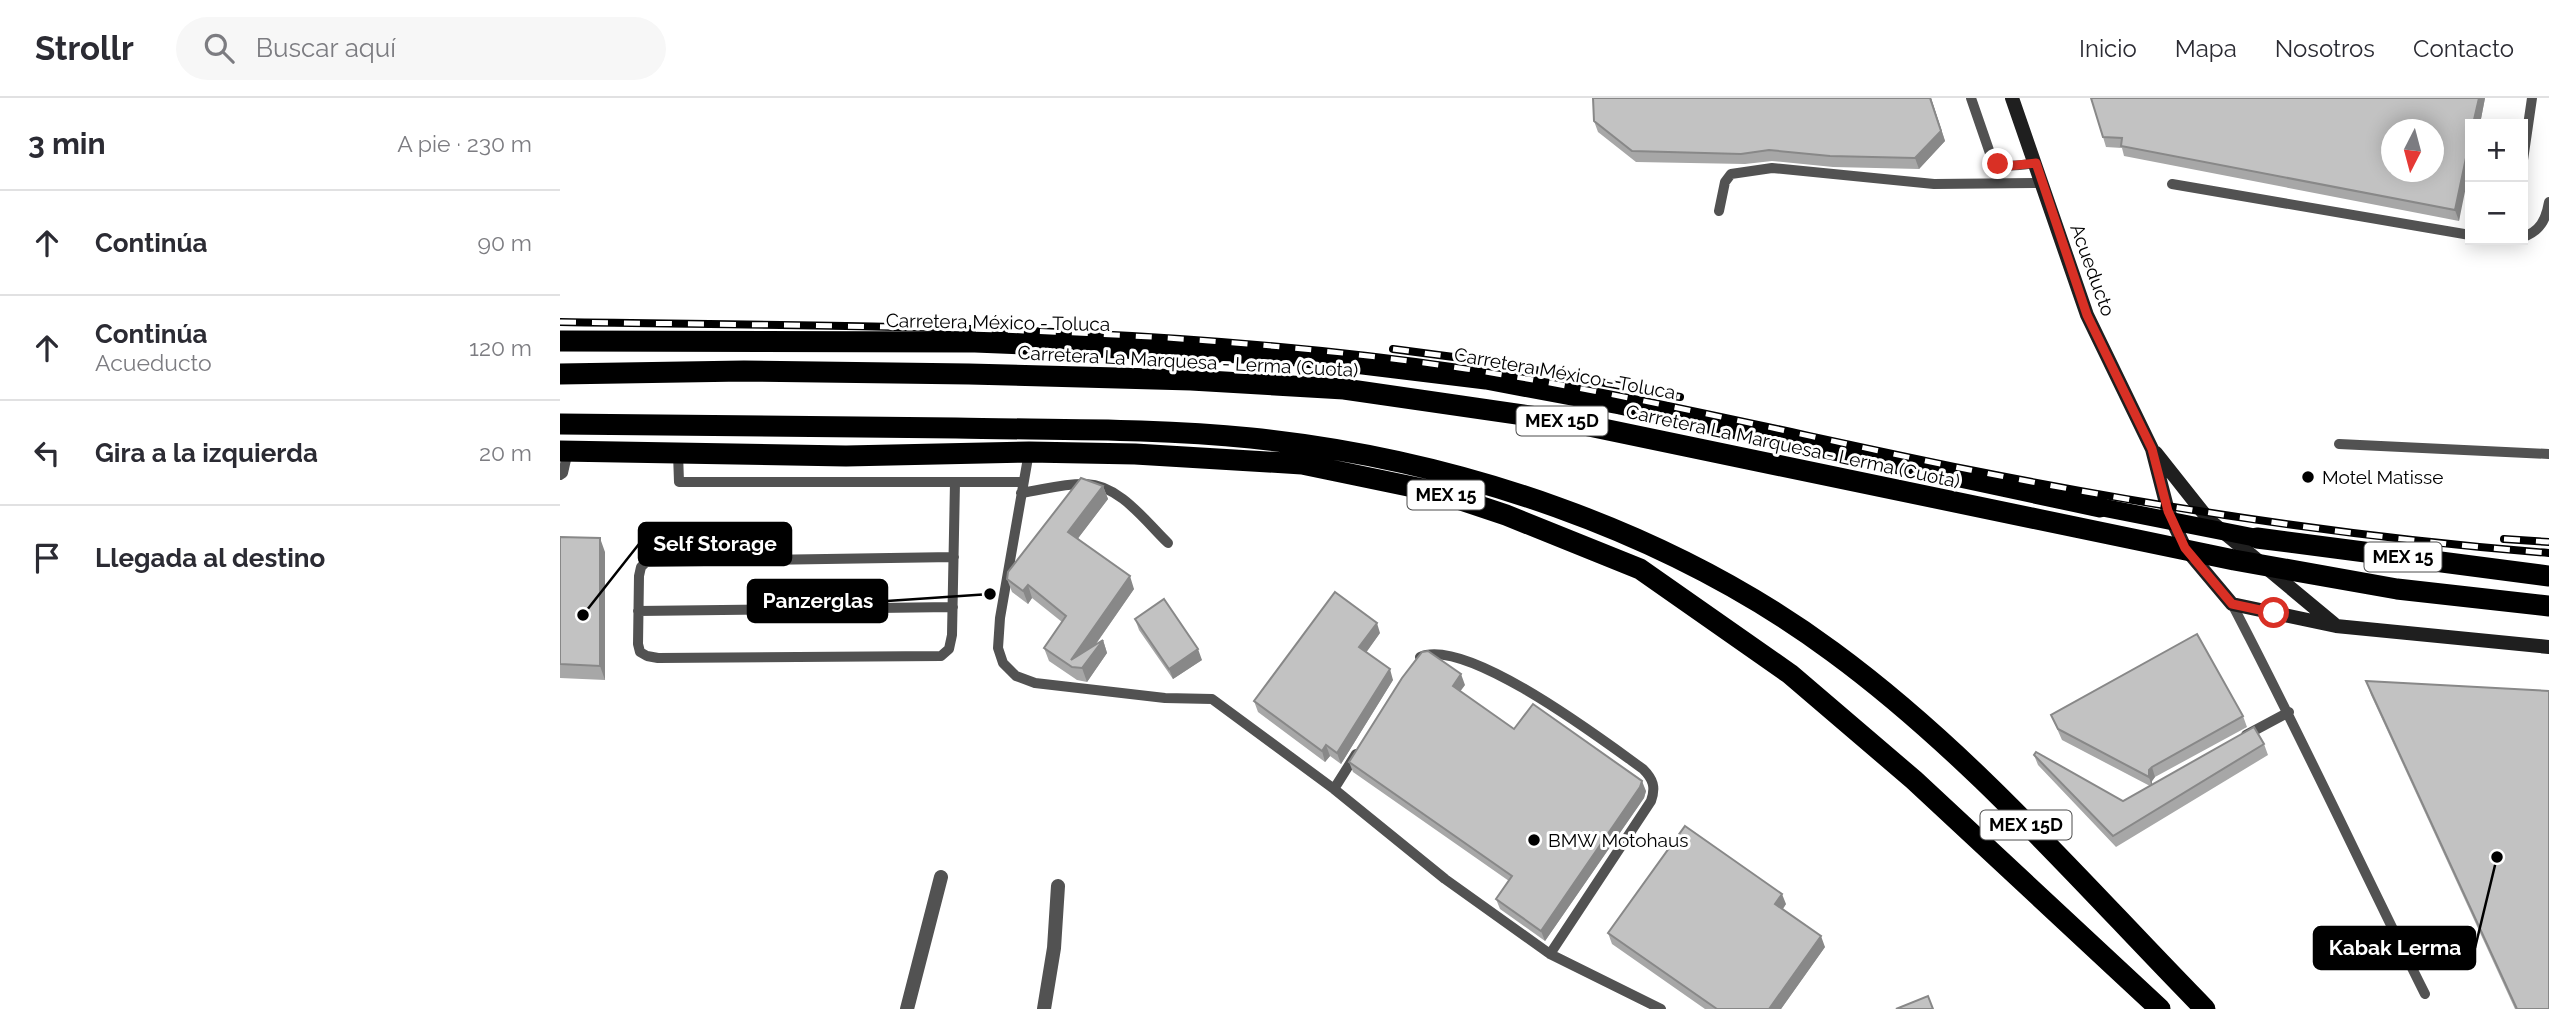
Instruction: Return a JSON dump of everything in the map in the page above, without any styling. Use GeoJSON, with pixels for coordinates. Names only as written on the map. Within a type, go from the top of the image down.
{"type":"FeatureCollection","features":[{"type":"Feature","properties":{"kind":"highway","name":"Carretera México - Toluca"},"geometry":{"type":"LineString","coordinates":[[560,341],[975,342],[1289,355],[1486,379],[1620,404],[2100,507]]}},
{"type":"Feature","properties":{"kind":"highway","name":"Carretera La Marquesa - Lerma (Cuota)"},"geometry":{"type":"LineString","coordinates":[[560,374],[744,371],[969,374],[1191,380],[1344,389],[1565,421],[2234,560],[2397,589],[2549,606]]}},
{"type":"Feature","properties":{"kind":"highway","name":"MEX 15D"},"geometry":{"type":"LineString","coordinates":[[560,424],[1188,434],[1250,438],[1336,449],[1431,471],[1560,507],[1687,563],[1790,622],[1835,653],[1929,731],[1989,787],[2205,1009]]}},
{"type":"Feature","properties":{"kind":"highway","name":"MEX 15"},"geometry":{"type":"LineString","coordinates":[[564,451],[846,456],[1029,452],[1135,454],[1302,464],[1437,492],[1506,515],[1640,569],[1790,674],[1914,780],[2160,1009]]}},
{"type":"Feature","properties":{"kind":"highway","name":"Carretera México - Toluca"},"geometry":{"type":"LineString","coordinates":[[2257,538],[2549,576]]}},
{"type":"Feature","properties":{"kind":"main road","name":"Acueducto"},"geometry":{"type":"LineString","coordinates":[[2012,98],[2087,315],[2152,449]]}},
{"type":"Feature","properties":{"kind":"main road"},"geometry":{"type":"LineString","coordinates":[[2152,449],[2168,511],[2185,548],[2232,604],[2336,626],[2549,647]]}},
{"type":"Feature","properties":{"kind":"main road"},"geometry":{"type":"LineString","coordinates":[[2152,449],[2209,520],[2336,626]]}},
{"type":"Feature","properties":{"kind":"main road","name":"Carretera México - Toluca"},"geometry":{"type":"LineString","coordinates":[[2100,507],[2257,538]]}},
{"type":"Feature","properties":{"kind":"street"},"geometry":{"type":"LineString","coordinates":[[907,1009],[941,877]]}},
{"type":"Feature","properties":{"kind":"street"},"geometry":{"type":"LineString","coordinates":[[1044,1009],[1054,948],[1058,886]]}},
{"type":"Feature","properties":{"kind":"lane"},"geometry":{"type":"LineString","coordinates":[[1971,98],[1992,159],[1998,164],[2008,166],[2036,163]]}},
{"type":"Feature","properties":{"kind":"lane"},"geometry":{"type":"LineString","coordinates":[[2528,126],[2532,98]]}},
{"type":"Feature","properties":{"kind":"lane"},"geometry":{"type":"LineString","coordinates":[[1719,211],[1725,182],[1731,174],[1772,167],[1934,184],[2042,183]]}},
{"type":"Feature","properties":{"kind":"lane"},"geometry":{"type":"LineString","coordinates":[[2172,184],[2465,234]]}},
{"type":"Feature","properties":{"kind":"lane"},"geometry":{"type":"LineString","coordinates":[[2528,235],[2536,232],[2547,216],[2549,202]]}},
{"type":"Feature","properties":{"kind":"lane"},"geometry":{"type":"LineString","coordinates":[[2339,444],[2549,454]]}},
{"type":"Feature","properties":{"kind":"lane"},"geometry":{"type":"LineString","coordinates":[[560,475],[563,473],[564,451]]}},
{"type":"Feature","properties":{"kind":"lane"},"geometry":{"type":"LineString","coordinates":[[1029,452],[1000,618],[998,648],[1003,663],[1016,676],[1035,683],[1165,698],[1212,699],[1334,789],[1445,879],[1550,954],[1661,1009]]}},
{"type":"Feature","properties":{"kind":"lane"},"geometry":{"type":"LineString","coordinates":[[678,453],[679,482],[1023,482]]}},
{"type":"Feature","properties":{"kind":"lane"},"geometry":{"type":"LineString","coordinates":[[954,557],[646,562],[641,567],[639,576],[640,652],[658,658],[941,656],[948,649],[953,607],[954,557],[955,482]]}},
{"type":"Feature","properties":{"kind":"lane"},"geometry":{"type":"LineString","coordinates":[[1021,493],[1088,484],[1101,488],[1119,496],[1168,543]]}},
{"type":"Feature","properties":{"kind":"lane"},"geometry":{"type":"LineString","coordinates":[[2232,604],[2288,712],[2425,994]]}},
{"type":"Feature","properties":{"kind":"lane"},"geometry":{"type":"LineString","coordinates":[[638,611],[953,607]]}},
{"type":"Feature","properties":{"kind":"lane"},"geometry":{"type":"LineString","coordinates":[[1410,667],[1420,657],[1439,654],[1491,671],[1565,712],[1643,769],[1652,779],[1655,792],[1651,801],[1550,954]]}},
{"type":"Feature","properties":{"kind":"lane"},"geometry":{"type":"LineString","coordinates":[[2241,738],[2288,712]]}},
{"type":"Feature","properties":{"kind":"lane"},"geometry":{"type":"LineString","coordinates":[[1334,789],[1361,745]]}},
{"type":"Feature","properties":{"kind":"building"},"geometry":{"type":"Polygon","coordinates":[[[1593,98],[1930,98],[1941,131],[1915,158],[1830,156],[1769,150],[1741,154],[1632,151],[1594,121],[1593,98]]]}},
{"type":"Feature","properties":{"kind":"building"},"geometry":{"type":"Polygon","coordinates":[[[2091,98],[2479,98],[2474,119],[2465,119],[2465,163],[2455,210],[2121,146],[2122,138],[2103,137],[2091,98]]]}},
{"type":"Feature","properties":{"kind":"building"},"geometry":{"type":"Polygon","coordinates":[[[1081,478],[1103,486],[1068,532],[1130,576],[1071,660],[1103,640],[1082,668],[1072,667],[1044,648],[1066,616],[1028,585],[1023,591],[1007,579],[1008,572],[1081,478]]]}},
{"type":"Feature","properties":{"kind":"building"},"geometry":{"type":"Polygon","coordinates":[[[560,537],[600,538],[600,666],[560,664],[560,537]]]}},
{"type":"Feature","properties":{"kind":"building"},"geometry":{"type":"Polygon","coordinates":[[[1335,592],[1377,623],[1359,647],[1390,669],[1337,753],[1326,745],[1322,751],[1254,701],[1335,592]]]}},
{"type":"Feature","properties":{"kind":"building"},"geometry":{"type":"Polygon","coordinates":[[[1164,599],[1198,649],[1169,669],[1135,619],[1164,599]]]}},
{"type":"Feature","properties":{"kind":"building"},"geometry":{"type":"Polygon","coordinates":[[[2197,634],[2243,716],[2152,767],[2149,777],[2058,729],[2051,715],[2197,634]]]}},
{"type":"Feature","properties":{"kind":"building","name":"BMW Motohaus"},"geometry":{"type":"Polygon","coordinates":[[[1428,651],[1461,674],[1453,686],[1514,729],[1533,704],[1642,781],[1541,931],[1496,899],[1512,876],[1349,762],[1402,678],[1422,652],[1428,651]]]}},
{"type":"Feature","properties":{"kind":"building"},"geometry":{"type":"Polygon","coordinates":[[[2366,681],[2549,691],[2549,1009],[2517,1009],[2366,681]]]}},
{"type":"Feature","properties":{"kind":"building"},"geometry":{"type":"Polygon","coordinates":[[[2254,727],[2264,744],[2113,836],[2034,755],[2036,752],[2123,801],[2254,727]]]}},
{"type":"Feature","properties":{"kind":"building","name":"BMW Motohaus"},"geometry":{"type":"Polygon","coordinates":[[[1685,826],[1782,894],[1775,904],[1821,936],[1769,1009],[1717,1009],[1608,933],[1685,826]]]}},
{"type":"Feature","properties":{"kind":"building"},"geometry":{"type":"Polygon","coordinates":[[[1928,996],[1933,1009],[1896,1009],[1928,996]]]}},
{"type":"Feature","properties":{"kind":"railway"},"geometry":{"type":"LineString","coordinates":[[560,322],[1014,330],[1240,343],[1353,354],[1530,379],[1970,470],[2186,509],[2404,539],[2549,553]]}},
{"type":"Feature","properties":{"kind":"railway"},"geometry":{"type":"LineString","coordinates":[[1393,349],[1499,363],[1680,397]]}},
{"type":"Feature","properties":{"kind":"railway"},"geometry":{"type":"LineString","coordinates":[[2504,539],[2549,542]]}},
{"type":"Feature","properties":{"kind":"place","name":"Motel Matisse"},"geometry":{"type":"Point","coordinates":[2308,477]}},
{"type":"Feature","properties":{"kind":"place","name":"Panzerglas"},"geometry":{"type":"Point","coordinates":[990,594]}},
{"type":"Feature","properties":{"kind":"place","name":"Self Storage"},"geometry":{"type":"Point","coordinates":[583,615]}},
{"type":"Feature","properties":{"kind":"place","name":"BMW Motohaus"},"geometry":{"type":"Point","coordinates":[1534,840]}},
{"type":"Feature","properties":{"kind":"place","name":"Kabak Lerma"},"geometry":{"type":"Point","coordinates":[2497,857]}},
{"type":"Feature","properties":{"kind":"route"},"geometry":{"type":"LineString","coordinates":[[1998,164],[2008,166],[2036,163],[2087,315],[2152,449],[2168,511],[2185,548],[2232,604],[2274,613]]}}]}
